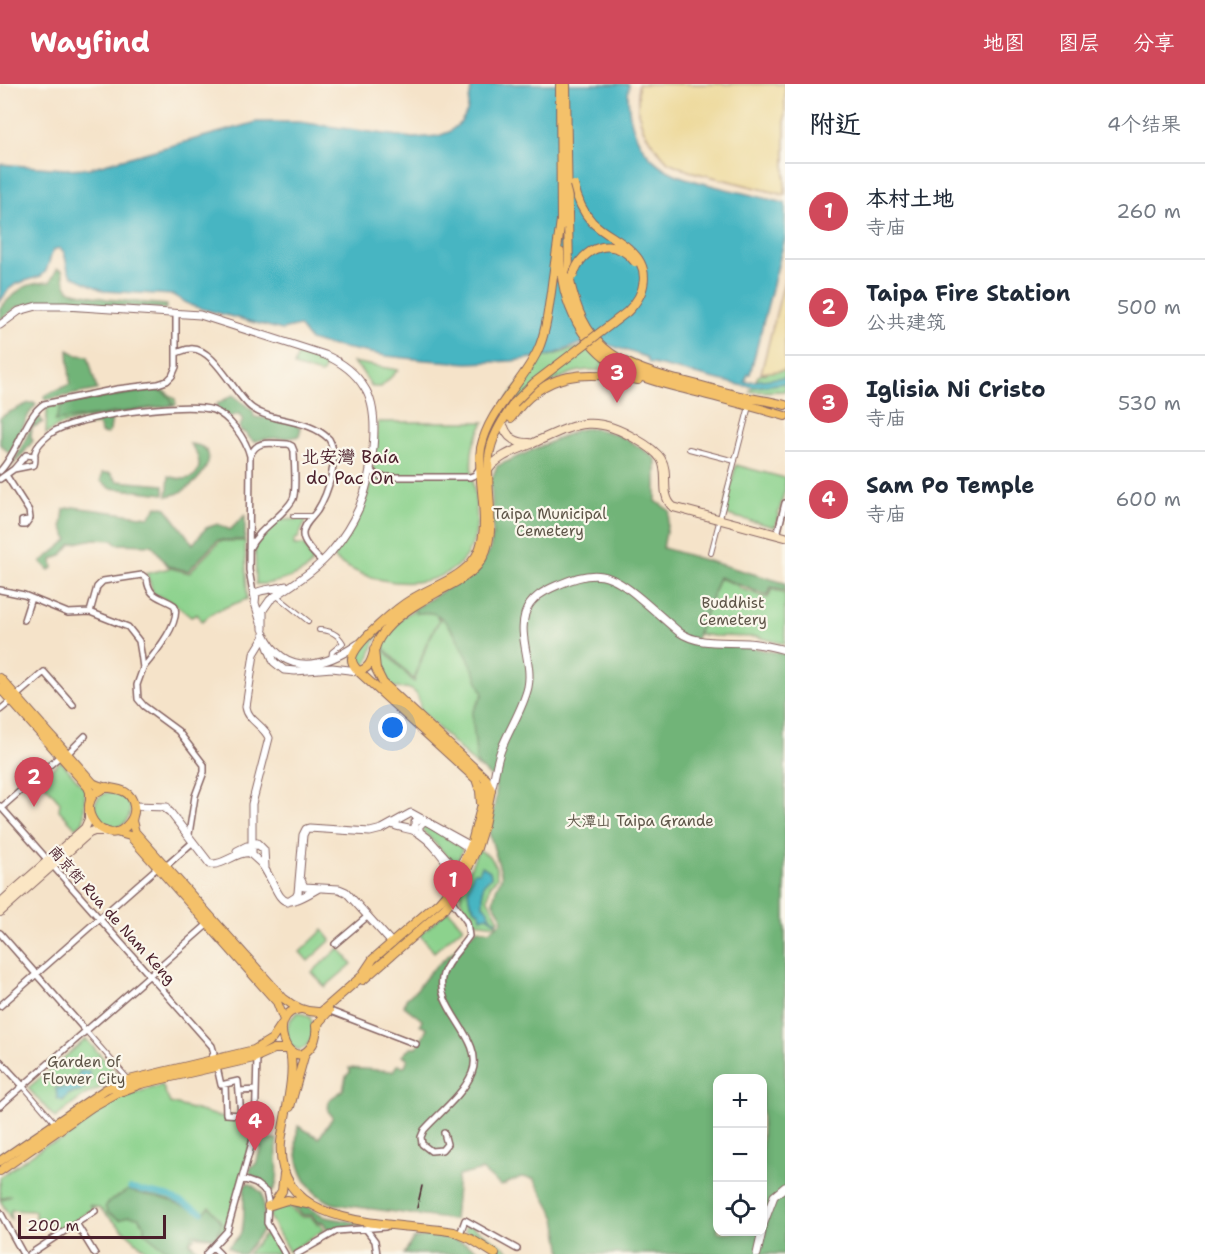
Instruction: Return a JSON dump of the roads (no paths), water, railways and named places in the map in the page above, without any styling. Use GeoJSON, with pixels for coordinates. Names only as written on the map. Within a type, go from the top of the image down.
{"type":"FeatureCollection","features":[{"type":"Feature","properties":{"kind":"main road"},"geometry":{"type":"LineString","coordinates":[[560,84],[562,279],[577,324],[599,352],[615,364],[690,390],[785,416]]}},
{"type":"Feature","properties":{"kind":"main road"},"geometry":{"type":"LineString","coordinates":[[566,84],[568,264],[572,290],[588,330],[604,348],[624,363],[649,376],[785,405]]}},
{"type":"Feature","properties":{"kind":"main road"},"geometry":{"type":"LineString","coordinates":[[513,402],[633,306],[642,294],[645,284],[642,267],[635,254],[598,227],[585,214],[574,185],[566,142]]}},
{"type":"Feature","properties":{"kind":"main road"},"geometry":{"type":"LineString","coordinates":[[482,803],[476,779],[358,671],[352,662],[353,654],[366,638],[404,605],[460,572],[476,557],[482,540],[483,528],[482,447],[490,422],[537,352],[544,331],[561,220]]}},
{"type":"Feature","properties":{"kind":"main road"},"geometry":{"type":"LineString","coordinates":[[358,671],[370,665],[382,634],[399,616],[463,578],[481,560],[490,536],[483,469],[485,449],[492,429],[532,379],[627,306],[639,289],[639,270],[633,260],[622,250],[600,248],[585,254],[578,263],[572,290]]}},
{"type":"Feature","properties":{"kind":"main road"},"geometry":{"type":"LineString","coordinates":[[483,469],[504,427],[525,401],[545,386],[576,375],[602,376],[690,390]]}},
{"type":"Feature","properties":{"kind":"main road"},"geometry":{"type":"LineString","coordinates":[[483,469],[500,457],[578,424],[597,423],[616,428],[644,444],[660,457],[664,468],[665,496],[669,504],[677,509],[781,536]]}},
{"type":"Feature","properties":{"kind":"main road"},"geometry":{"type":"LineString","coordinates":[[504,427],[514,441],[534,443]]}},
{"type":"Feature","properties":{"kind":"main road"},"geometry":{"type":"LineString","coordinates":[[374,650],[376,669],[383,683],[486,779],[491,790],[482,833],[471,861],[448,898],[417,933],[319,1022],[314,1042],[305,1053],[292,1091],[283,1129],[281,1151],[284,1169],[281,1193],[276,1201],[268,1206],[280,1201],[291,1200],[304,1202],[339,1217],[460,1234],[495,1254]]}},
{"type":"Feature","properties":{"kind":"main road"},"geometry":{"type":"LineString","coordinates":[[0,678],[14,698],[64,755],[90,792],[89,819],[85,828],[0,912]]}},
{"type":"Feature","properties":{"kind":"main road"},"geometry":{"type":"LineString","coordinates":[[0,688],[14,698]]}},
{"type":"Feature","properties":{"kind":"main road"},"geometry":{"type":"LineString","coordinates":[[64,755],[93,783],[103,788],[115,787],[124,791],[131,798],[134,806],[132,821],[135,832],[208,924],[278,1002],[283,1022],[283,1039],[289,1051],[292,1066],[292,1091]]}},
{"type":"Feature","properties":{"kind":"main road"},"geometry":{"type":"LineString","coordinates":[[0,903],[89,833],[105,831],[126,833],[162,866],[283,998],[300,1009],[310,1012],[324,1010],[361,977],[373,959],[448,898],[471,846],[486,779]]}},
{"type":"Feature","properties":{"kind":"main road"},"geometry":{"type":"LineString","coordinates":[[90,802],[97,792],[108,787]]}},
{"type":"Feature","properties":{"kind":"main road"},"geometry":{"type":"LineString","coordinates":[[89,813],[96,826],[105,831]]}},
{"type":"Feature","properties":{"kind":"main road"},"geometry":{"type":"LineString","coordinates":[[115,832],[125,827],[133,816]]}},
{"type":"Feature","properties":{"kind":"main road"},"geometry":{"type":"LineString","coordinates":[[471,846],[471,861]]}},
{"type":"Feature","properties":{"kind":"main road"},"geometry":{"type":"LineString","coordinates":[[392,943],[400,946],[417,933]]}},
{"type":"Feature","properties":{"kind":"main road"},"geometry":{"type":"LineString","coordinates":[[0,1171],[94,1096],[129,1080],[262,1047],[272,1039],[292,1011],[300,1009]]}},
{"type":"Feature","properties":{"kind":"main road"},"geometry":{"type":"LineString","coordinates":[[310,1012],[315,1019],[317,1031]]}},
{"type":"Feature","properties":{"kind":"main road"},"geometry":{"type":"LineString","coordinates":[[0,1161],[98,1102],[141,1084],[257,1057],[273,1049],[305,1053]]}},
{"type":"Feature","properties":{"kind":"main road"},"geometry":{"type":"LineString","coordinates":[[284,1169],[294,1188],[313,1207]]}},
{"type":"Feature","properties":{"kind":"street"},"geometry":{"type":"LineString","coordinates":[[0,325],[20,311],[37,306],[200,315],[326,355],[352,372],[365,387],[372,404],[374,440],[360,506],[337,545],[322,562],[265,606],[258,607],[254,601],[256,592],[291,585]]}},
{"type":"Feature","properties":{"kind":"street"},"geometry":{"type":"LineString","coordinates":[[0,471],[13,455],[29,421],[40,406],[88,394],[164,383],[174,373],[177,313]]}},
{"type":"Feature","properties":{"kind":"street"},"geometry":{"type":"LineString","coordinates":[[176,353],[189,349],[199,351],[216,364],[253,409],[311,427],[329,439],[333,452],[332,465],[323,498],[304,529],[303,538],[322,562]]}},
{"type":"Feature","properties":{"kind":"street"},"geometry":{"type":"LineString","coordinates":[[711,553],[749,406]]}},
{"type":"Feature","properties":{"kind":"street"},"geometry":{"type":"LineString","coordinates":[[14,469],[34,465],[36,450],[60,427],[92,418],[188,407],[213,410],[222,415],[246,443],[250,456],[251,584],[268,649],[276,664],[284,669],[309,667],[358,671]]}},
{"type":"Feature","properties":{"kind":"street"},"geometry":{"type":"LineString","coordinates":[[249,550],[262,530],[294,497],[293,447],[288,444],[260,444],[254,447],[250,456]]}},
{"type":"Feature","properties":{"kind":"street"},"geometry":{"type":"LineString","coordinates":[[689,449],[735,461]]}},
{"type":"Feature","properties":{"kind":"street"},"geometry":{"type":"LineString","coordinates":[[28,520],[29,511],[3,477],[14,469],[26,455],[35,456]]}},
{"type":"Feature","properties":{"kind":"street"},"geometry":{"type":"LineString","coordinates":[[370,467],[375,475],[382,477]]}},
{"type":"Feature","properties":{"kind":"street"},"geometry":{"type":"LineString","coordinates":[[365,486],[374,478],[470,477],[483,469]]}},
{"type":"Feature","properties":{"kind":"street"},"geometry":{"type":"LineString","coordinates":[[781,536],[785,503]]}},
{"type":"Feature","properties":{"kind":"street"},"geometry":{"type":"LineString","coordinates":[[293,516],[313,516]]}},
{"type":"Feature","properties":{"kind":"street"},"geometry":{"type":"LineString","coordinates":[[249,525],[262,530]]}},
{"type":"Feature","properties":{"kind":"street"},"geometry":{"type":"LineString","coordinates":[[491,790],[497,763],[528,685],[530,667],[524,625],[525,614],[537,597],[573,579],[594,574],[614,578],[689,638],[706,642],[762,645],[785,650]]}},
{"type":"Feature","properties":{"kind":"street"},"geometry":{"type":"LineString","coordinates":[[90,612],[97,587],[104,581],[145,576],[151,593],[177,609],[165,639],[143,668],[137,685],[137,696],[140,703],[178,731],[204,765],[204,772],[195,796],[189,834]]}},
{"type":"Feature","properties":{"kind":"street"},"geometry":{"type":"LineString","coordinates":[[251,584],[272,594],[273,598],[309,621]]}},
{"type":"Feature","properties":{"kind":"street"},"geometry":{"type":"LineString","coordinates":[[0,590],[31,598],[68,613],[90,612],[128,627],[139,641],[143,668]]}},
{"type":"Feature","properties":{"kind":"street"},"geometry":{"type":"LineString","coordinates":[[24,620],[31,598]]}},
{"type":"Feature","properties":{"kind":"street"},"geometry":{"type":"LineString","coordinates":[[261,858],[253,857],[252,804],[269,742],[267,733],[246,711],[250,667],[264,632],[265,606]]}},
{"type":"Feature","properties":{"kind":"street"},"geometry":{"type":"LineString","coordinates":[[319,630],[328,630],[340,638],[343,643],[332,652],[331,659]]}},
{"type":"Feature","properties":{"kind":"street"},"geometry":{"type":"LineString","coordinates":[[264,632],[274,650],[286,660]]}},
{"type":"Feature","properties":{"kind":"street"},"geometry":{"type":"LineString","coordinates":[[254,653],[268,649],[286,660],[309,667],[341,656],[366,638]]}},
{"type":"Feature","properties":{"kind":"street"},"geometry":{"type":"LineString","coordinates":[[0,710],[44,672],[73,705]]}},
{"type":"Feature","properties":{"kind":"street"},"geometry":{"type":"LineString","coordinates":[[1,807],[85,736]]}},
{"type":"Feature","properties":{"kind":"street"},"geometry":{"type":"LineString","coordinates":[[486,779],[497,763]]}},
{"type":"Feature","properties":{"kind":"street"},"geometry":{"type":"LineString","coordinates":[[134,806],[163,807],[171,810],[208,859]]}},
{"type":"Feature","properties":{"kind":"street","name":"南京街 Rua de Nam Keng"},"geometry":{"type":"LineString","coordinates":[[1,807],[207,1040],[224,1054],[232,1056]]}},
{"type":"Feature","properties":{"kind":"street"},"geometry":{"type":"LineString","coordinates":[[163,807],[170,812],[208,859]]}},
{"type":"Feature","properties":{"kind":"street"},"geometry":{"type":"LineString","coordinates":[[288,902],[296,897],[301,878],[303,835],[306,829],[370,832],[392,824],[411,813],[471,846]]}},
{"type":"Feature","properties":{"kind":"street"},"geometry":{"type":"LineString","coordinates":[[415,831],[414,822],[425,821],[465,848],[466,851],[457,868],[421,831],[421,825],[425,821]]}},
{"type":"Feature","properties":{"kind":"street"},"geometry":{"type":"LineString","coordinates":[[392,824],[415,831],[437,850],[456,878]]}},
{"type":"Feature","properties":{"kind":"street"},"geometry":{"type":"LineString","coordinates":[[0,1006],[99,919],[193,842]]}},
{"type":"Feature","properties":{"kind":"street"},"geometry":{"type":"LineString","coordinates":[[208,859],[254,845],[264,850],[261,858],[265,870],[280,897],[288,902],[296,901],[319,888]]}},
{"type":"Feature","properties":{"kind":"street"},"geometry":{"type":"LineString","coordinates":[[301,878],[303,887],[343,890],[392,943]]}},
{"type":"Feature","properties":{"kind":"street"},"geometry":{"type":"LineString","coordinates":[[444,1133],[447,1144],[442,1150],[431,1151],[422,1144],[421,1137],[424,1130],[463,1088],[474,1066],[471,1046],[448,1006],[442,987],[444,972],[469,936],[467,922],[448,898]]}},
{"type":"Feature","properties":{"kind":"street"},"geometry":{"type":"LineString","coordinates":[[335,944],[368,916]]}},
{"type":"Feature","properties":{"kind":"street"},"geometry":{"type":"LineString","coordinates":[[0,1106],[208,924]]}},
{"type":"Feature","properties":{"kind":"street"},"geometry":{"type":"LineString","coordinates":[[0,933],[129,1080]]}},
{"type":"Feature","properties":{"kind":"street"},"geometry":{"type":"LineString","coordinates":[[334,1009],[416,1044]]}},
{"type":"Feature","properties":{"kind":"street"},"geometry":{"type":"LineString","coordinates":[[207,1040],[214,1052],[212,1058],[207,1062]]}},
{"type":"Feature","properties":{"kind":"street"},"geometry":{"type":"LineString","coordinates":[[206,1254],[227,1231],[255,1132],[257,1057]]}},
{"type":"Feature","properties":{"kind":"street"},"geometry":{"type":"LineString","coordinates":[[0,1060],[57,1125]]}},
{"type":"Feature","properties":{"kind":"street"},"geometry":{"type":"LineString","coordinates":[[217,1067],[221,1085],[225,1084],[238,1081],[241,1115],[226,1114],[225,1084]]}},
{"type":"Feature","properties":{"kind":"street"},"geometry":{"type":"LineString","coordinates":[[240,1091],[256,1090]]}},
{"type":"Feature","properties":{"kind":"street"},"geometry":{"type":"LineString","coordinates":[[242,1179],[256,1184],[266,1192],[267,1223],[285,1254]]}},
{"type":"Feature","properties":{"kind":"street"},"geometry":{"type":"LineString","coordinates":[[767,1216],[774,1196],[785,1187]]}},
{"type":"Feature","properties":{"kind":"street"},"geometry":{"type":"LineString","coordinates":[[30,1254],[95,1210]]}},
{"type":"Feature","properties":{"kind":"street"},"geometry":{"type":"LineString","coordinates":[[0,1212],[23,1254]]}},
{"type":"Feature","properties":{"kind":"street"},"geometry":{"type":"LineString","coordinates":[[460,1234],[465,1220],[517,1249]]}},
{"type":"Feature","properties":{"kind":"street"},"geometry":{"type":"LineString","coordinates":[[76,1223],[95,1254]]}},
{"type":"Feature","properties":{"kind":"street"},"geometry":{"type":"LineString","coordinates":[[297,1254],[332,1234],[344,1230],[395,1224]]}},
{"type":"Feature","properties":{"kind":"street"},"geometry":{"type":"LineString","coordinates":[[366,1229],[375,1241],[377,1254]]}},
{"type":"Feature","properties":{"kind":"street"},"geometry":{"type":"LineString","coordinates":[[757,1254],[761,1236]]}},
{"type":"Feature","properties":{"kind":"street"},"geometry":{"type":"LineString","coordinates":[[213,1247],[220,1254]]}},
{"type":"Feature","properties":{"kind":"water"},"geometry":{"type":"Polygon","coordinates":[[[472,84],[629,84],[631,122],[641,145],[658,164],[688,179],[785,203],[785,238],[750,374],[745,382],[785,377],[785,383],[755,387],[744,386],[649,363],[646,357],[603,343],[582,343],[552,355],[512,361],[468,363],[386,356],[323,344],[310,340],[299,326],[282,330],[192,306],[173,295],[104,291],[72,276],[68,270],[64,252],[59,248],[53,250],[46,271],[41,276],[16,284],[8,290],[0,302],[0,164],[65,169],[90,168],[257,122],[299,122],[413,138],[438,136],[449,132],[461,122],[467,112],[472,84]]]}},
{"type":"Feature","properties":{"kind":"water"},"geometry":{"type":"Polygon","coordinates":[[[482,866],[490,871],[491,877],[483,885],[483,905],[496,923],[487,916],[481,918],[480,913],[469,899],[468,889],[471,878],[474,872],[479,872],[482,866]]]}},
{"type":"Feature","properties":{"kind":"water"},"geometry":{"type":"Polygon","coordinates":[[[80,1071],[89,1071],[90,1079],[86,1082],[86,1086],[80,1092],[69,1094],[63,1101],[57,1099],[56,1088],[63,1088],[71,1084],[80,1071]]]}},
{"type":"Feature","properties":{"kind":"waterway"},"geometry":{"type":"LineString","coordinates":[[130,1188],[169,1196],[202,1212]]}},
{"type":"Feature","properties":{"kind":"railway"},"geometry":{"type":"LineString","coordinates":[[417,1208],[422,1186]]}},
{"type":"Feature","properties":{"kind":"place","name":"Iglisia Ni Cristo"},"geometry":{"type":"Point","coordinates":[617,403]}},
{"type":"Feature","properties":{"kind":"place","name":"Taipa Fire Station"},"geometry":{"type":"Point","coordinates":[34,807]}},
{"type":"Feature","properties":{"kind":"place","name":"本村土地"},"geometry":{"type":"Point","coordinates":[453,910]}},
{"type":"Feature","properties":{"kind":"place","name":"Sam Po Temple"},"geometry":{"type":"Point","coordinates":[255,1151]}},
{"type":"Feature","properties":{"kind":"district","name":"北安灣 Baía do Pac On"},"geometry":{"type":"Point","coordinates":[350,467]}},
{"type":"Feature","properties":{"kind":"park label","name":"Taipa Municipal Cemetery"},"geometry":{"type":"Point","coordinates":[550,522]}},
{"type":"Feature","properties":{"kind":"park label","name":"Buddhist Cemetery"},"geometry":{"type":"Point","coordinates":[733,612]}},
{"type":"Feature","properties":{"kind":"park label","name":"大潭山 Taipa Grande"},"geometry":{"type":"Point","coordinates":[640,821]}},
{"type":"Feature","properties":{"kind":"park label","name":"Garden of Flower City"},"geometry":{"type":"Point","coordinates":[84,1070]}}]}
